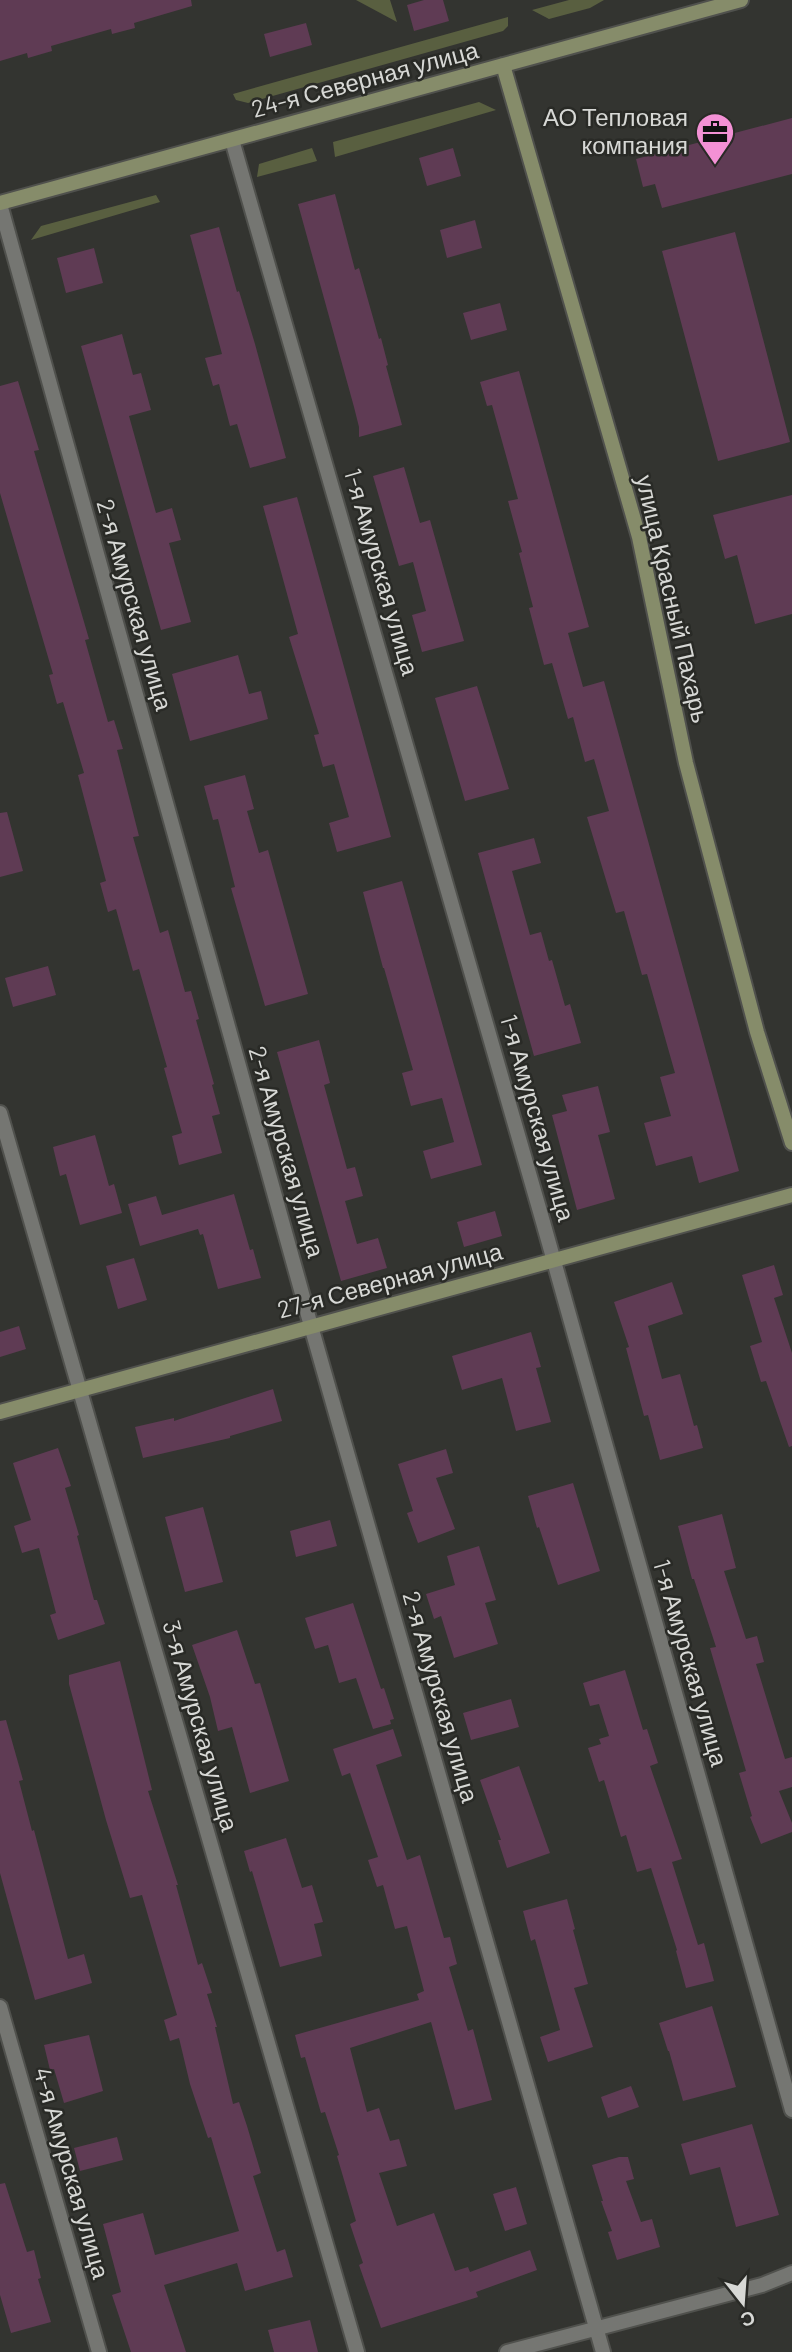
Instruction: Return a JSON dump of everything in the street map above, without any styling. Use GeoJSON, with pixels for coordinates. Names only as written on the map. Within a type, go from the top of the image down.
{"type":"FeatureCollection","features":[{"type":"Feature","properties":{"kind":"street","name":"24-я Северная улица"},"geometry":{"type":"LineString","coordinates":[[0,204],[741,0]]}},
{"type":"Feature","properties":{"kind":"street","name":"улица Красный Пахарь"},"geometry":{"type":"LineString","coordinates":[[503,65],[639,537],[685,763],[757,1032],[792,1143]]}},
{"type":"Feature","properties":{"kind":"street","name":"1-я Амурская улица"},"geometry":{"type":"LineString","coordinates":[[232,140],[554,1261],[792,2109]]}},
{"type":"Feature","properties":{"kind":"street","name":"2-я Амурская улица"},"geometry":{"type":"LineString","coordinates":[[0,204],[311,1326],[603,2352]]}},
{"type":"Feature","properties":{"kind":"street","name":"3-я Амурская улица"},"geometry":{"type":"LineString","coordinates":[[0,1113],[357,2352]]}},
{"type":"Feature","properties":{"kind":"street","name":"27-я Северная улица"},"geometry":{"type":"LineString","coordinates":[[0,1412],[792,1195]]}},
{"type":"Feature","properties":{"kind":"street","name":"4-я Амурская улица"},"geometry":{"type":"LineString","coordinates":[[0,2007],[99,2352]]}},
{"type":"Feature","properties":{"kind":"street"},"geometry":{"type":"LineString","coordinates":[[507,2352],[762,2285],[792,2273]]}},
{"type":"Feature","properties":{"kind":"green space"},"geometry":{"type":"Polygon","coordinates":[[[356,0],[390,0],[397,22],[356,0]]]}},
{"type":"Feature","properties":{"kind":"green space"},"geometry":{"type":"Polygon","coordinates":[[[569,0],[604,0],[590,8],[549,19],[532,10],[569,0]]]}},
{"type":"Feature","properties":{"kind":"green space"},"geometry":{"type":"Polygon","coordinates":[[[508,17],[508,26],[503,31],[248,103],[236,100],[233,94],[508,17]]]}},
{"type":"Feature","properties":{"kind":"green space"},"geometry":{"type":"Polygon","coordinates":[[[479,102],[496,110],[335,157],[333,142],[479,102]]]}},
{"type":"Feature","properties":{"kind":"green space"},"geometry":{"type":"Polygon","coordinates":[[[312,148],[317,161],[257,177],[259,164],[312,148]]]}},
{"type":"Feature","properties":{"kind":"green space"},"geometry":{"type":"Polygon","coordinates":[[[156,195],[160,202],[31,240],[41,226],[156,195]]]}},
{"type":"Feature","properties":{"kind":"building"},"geometry":{"type":"Polygon","coordinates":[[[0,0],[191,0],[192,6],[134,23],[135,28],[112,34],[111,29],[51,46],[52,51],[28,58],[27,53],[0,61],[0,0]]]}},
{"type":"Feature","properties":{"kind":"building"},"geometry":{"type":"Polygon","coordinates":[[[424,0],[443,0],[449,21],[414,31],[407,5],[424,0]]]}},
{"type":"Feature","properties":{"kind":"building"},"geometry":{"type":"Polygon","coordinates":[[[306,23],[312,45],[270,57],[264,34],[306,23]]]}},
{"type":"Feature","properties":{"kind":"building","name":"АО Тепловая компания"},"geometry":{"type":"Polygon","coordinates":[[[792,118],[792,174],[662,208],[655,184],[643,187],[636,159],[792,118]]]}},
{"type":"Feature","properties":{"kind":"building"},"geometry":{"type":"Polygon","coordinates":[[[453,148],[461,176],[427,186],[419,158],[453,148]]]}},
{"type":"Feature","properties":{"kind":"building"},"geometry":{"type":"Polygon","coordinates":[[[335,194],[355,270],[359,268],[379,339],[381,338],[402,425],[359,437],[354,407],[298,204],[335,194]]]}},
{"type":"Feature","properties":{"kind":"building"},"geometry":{"type":"Polygon","coordinates":[[[475,220],[482,248],[447,258],[440,230],[475,220]]]}},
{"type":"Feature","properties":{"kind":"building"},"geometry":{"type":"Polygon","coordinates":[[[219,227],[286,458],[250,468],[237,424],[230,426],[219,384],[213,386],[205,358],[222,354],[190,235],[219,227]]]}},
{"type":"Feature","properties":{"kind":"building"},"geometry":{"type":"Polygon","coordinates":[[[735,232],[790,442],[718,461],[662,251],[735,232]]]}},
{"type":"Feature","properties":{"kind":"building"},"geometry":{"type":"Polygon","coordinates":[[[94,248],[103,283],[66,293],[57,258],[94,248]]]}},
{"type":"Feature","properties":{"kind":"building"},"geometry":{"type":"Polygon","coordinates":[[[500,303],[507,330],[471,340],[463,313],[500,303]]]}},
{"type":"Feature","properties":{"kind":"building"},"geometry":{"type":"Polygon","coordinates":[[[122,334],[133,375],[141,373],[151,410],[129,416],[156,513],[172,508],[181,540],[169,543],[191,622],[161,630],[81,346],[122,334]]]}},
{"type":"Feature","properties":{"kind":"building"},"geometry":{"type":"Polygon","coordinates":[[[519,371],[589,627],[568,633],[583,687],[604,681],[739,1171],[699,1183],[692,1156],[656,1166],[644,1123],[671,1116],[660,1077],[675,1073],[647,974],[642,975],[624,911],[616,913],[587,817],[609,811],[594,759],[585,762],[573,717],[568,719],[552,663],[544,665],[529,608],[533,607],[508,501],[518,499],[492,405],[487,406],[480,382],[519,371]]]}},
{"type":"Feature","properties":{"kind":"building"},"geometry":{"type":"Polygon","coordinates":[[[18,381],[39,450],[34,451],[89,639],[85,640],[108,722],[114,720],[123,749],[117,750],[139,836],[133,837],[160,933],[168,930],[185,992],[191,991],[199,1019],[196,1020],[214,1084],[212,1085],[220,1114],[212,1116],[222,1153],[179,1165],[172,1136],[182,1133],[164,1068],[167,1067],[139,969],[133,971],[116,909],[108,912],[100,883],[106,881],[78,775],[84,773],[63,702],[57,704],[49,675],[53,674],[0,493],[0,386],[18,381]]]}},
{"type":"Feature","properties":{"kind":"building"},"geometry":{"type":"Polygon","coordinates":[[[404,467],[420,523],[430,520],[464,641],[422,652],[412,615],[426,611],[413,562],[399,566],[373,476],[404,467]]]}},
{"type":"Feature","properties":{"kind":"building"},"geometry":{"type":"Polygon","coordinates":[[[792,495],[792,614],[755,624],[737,555],[725,559],[713,515],[792,495]]]}},
{"type":"Feature","properties":{"kind":"building"},"geometry":{"type":"Polygon","coordinates":[[[297,497],[391,837],[337,852],[329,823],[349,817],[334,764],[323,767],[314,735],[319,734],[289,637],[298,634],[263,506],[297,497]]]}},
{"type":"Feature","properties":{"kind":"building"},"geometry":{"type":"Polygon","coordinates":[[[238,655],[249,694],[261,691],[268,719],[190,741],[172,674],[238,655]]]}},
{"type":"Feature","properties":{"kind":"building"},"geometry":{"type":"Polygon","coordinates":[[[477,686],[509,789],[465,801],[435,698],[477,686]]]}},
{"type":"Feature","properties":{"kind":"building"},"geometry":{"type":"Polygon","coordinates":[[[245,775],[254,809],[247,811],[259,853],[268,850],[308,994],[265,1006],[231,888],[235,887],[218,819],[213,820],[204,786],[245,775]]]}},
{"type":"Feature","properties":{"kind":"building"},"geometry":{"type":"Polygon","coordinates":[[[7,812],[23,871],[0,877],[0,813],[7,812]]]}},
{"type":"Feature","properties":{"kind":"building"},"geometry":{"type":"Polygon","coordinates":[[[534,838],[541,863],[512,871],[530,935],[541,932],[565,1006],[570,1004],[581,1043],[534,1056],[478,853],[534,838]]]}},
{"type":"Feature","properties":{"kind":"building"},"geometry":{"type":"Polygon","coordinates":[[[402,881],[482,1165],[431,1179],[423,1151],[454,1142],[442,1098],[411,1106],[402,1073],[413,1070],[363,892],[402,881]]]}},
{"type":"Feature","properties":{"kind":"building"},"geometry":{"type":"Polygon","coordinates":[[[48,966],[56,995],[13,1007],[5,978],[48,966]]]}},
{"type":"Feature","properties":{"kind":"building"},"geometry":{"type":"Polygon","coordinates":[[[319,1040],[330,1083],[324,1085],[347,1169],[355,1167],[363,1196],[345,1201],[357,1244],[378,1238],[387,1268],[341,1281],[277,1052],[319,1040]]]}},
{"type":"Feature","properties":{"kind":"building"},"geometry":{"type":"Polygon","coordinates":[[[598,1086],[610,1132],[598,1135],[615,1199],[577,1210],[552,1115],[567,1111],[562,1095],[598,1086]]]}},
{"type":"Feature","properties":{"kind":"building"},"geometry":{"type":"Polygon","coordinates":[[[95,1135],[109,1186],[114,1184],[122,1213],[80,1225],[66,1174],[60,1176],[53,1147],[95,1135]]]}},
{"type":"Feature","properties":{"kind":"building"},"geometry":{"type":"Polygon","coordinates":[[[234,1194],[261,1278],[218,1289],[203,1234],[200,1235],[198,1229],[140,1246],[128,1204],[156,1196],[162,1215],[234,1194]]]}},
{"type":"Feature","properties":{"kind":"building"},"geometry":{"type":"Polygon","coordinates":[[[495,1211],[502,1236],[464,1247],[457,1222],[495,1211]]]}},
{"type":"Feature","properties":{"kind":"building"},"geometry":{"type":"Polygon","coordinates":[[[134,1258],[147,1300],[118,1309],[106,1266],[134,1258]]]}},
{"type":"Feature","properties":{"kind":"building"},"geometry":{"type":"Polygon","coordinates":[[[774,1265],[783,1295],[774,1298],[792,1353],[792,1446],[789,1447],[766,1381],[761,1382],[750,1346],[762,1342],[742,1275],[774,1265]]]}},
{"type":"Feature","properties":{"kind":"building"},"geometry":{"type":"Polygon","coordinates":[[[672,1282],[683,1314],[648,1326],[662,1379],[680,1374],[703,1448],[660,1460],[648,1415],[644,1416],[626,1348],[629,1347],[614,1302],[672,1282]]]}},
{"type":"Feature","properties":{"kind":"building"},"geometry":{"type":"Polygon","coordinates":[[[19,1326],[26,1349],[0,1357],[0,1332],[19,1326]]]}},
{"type":"Feature","properties":{"kind":"building"},"geometry":{"type":"Polygon","coordinates":[[[531,1332],[541,1367],[536,1368],[551,1422],[516,1431],[502,1378],[462,1390],[452,1356],[531,1332]]]}},
{"type":"Feature","properties":{"kind":"building"},"geometry":{"type":"Polygon","coordinates":[[[273,1389],[282,1421],[230,1438],[143,1458],[135,1427],[174,1418],[174,1421],[273,1389]]]}},
{"type":"Feature","properties":{"kind":"building"},"geometry":{"type":"Polygon","coordinates":[[[58,1448],[71,1486],[65,1488],[94,1600],[97,1600],[105,1624],[58,1640],[50,1615],[56,1613],[39,1548],[22,1553],[14,1526],[31,1520],[13,1463],[58,1448]]]}},
{"type":"Feature","properties":{"kind":"building"},"geometry":{"type":"Polygon","coordinates":[[[446,1449],[453,1473],[436,1478],[455,1529],[418,1543],[407,1513],[413,1511],[398,1464],[446,1449]]]}},
{"type":"Feature","properties":{"kind":"building"},"geometry":{"type":"Polygon","coordinates":[[[573,1483],[600,1571],[558,1585],[528,1496],[573,1483]]]}},
{"type":"Feature","properties":{"kind":"building"},"geometry":{"type":"Polygon","coordinates":[[[203,1507],[223,1582],[185,1592],[165,1517],[203,1507]]]}},
{"type":"Feature","properties":{"kind":"building"},"geometry":{"type":"Polygon","coordinates":[[[722,1514],[736,1568],[724,1571],[746,1639],[757,1636],[764,1662],[756,1664],[785,1759],[792,1757],[792,1787],[779,1791],[792,1823],[792,1832],[761,1844],[750,1817],[752,1816],[739,1773],[746,1771],[710,1648],[716,1647],[692,1579],[678,1526],[722,1514]]]}},
{"type":"Feature","properties":{"kind":"building"},"geometry":{"type":"Polygon","coordinates":[[[330,1520],[337,1546],[296,1557],[290,1531],[330,1520]]]}},
{"type":"Feature","properties":{"kind":"building"},"geometry":{"type":"Polygon","coordinates":[[[479,1546],[496,1600],[485,1603],[498,1644],[454,1658],[441,1616],[434,1619],[426,1594],[455,1585],[447,1556],[479,1546]]]}},
{"type":"Feature","properties":{"kind":"building"},"geometry":{"type":"Polygon","coordinates":[[[353,1603],[381,1689],[384,1688],[394,1719],[390,1720],[391,1724],[373,1729],[356,1678],[339,1683],[328,1645],[315,1649],[305,1618],[353,1603]]]}},
{"type":"Feature","properties":{"kind":"building"},"geometry":{"type":"Polygon","coordinates":[[[237,1630],[255,1684],[260,1683],[289,1781],[250,1793],[232,1727],[218,1731],[210,1697],[192,1645],[237,1630]]]}},
{"type":"Feature","properties":{"kind":"building"},"geometry":{"type":"Polygon","coordinates":[[[120,1661],[152,1790],[148,1791],[178,1885],[198,1965],[202,1963],[212,1993],[207,1994],[217,2027],[233,2104],[239,2102],[261,2173],[253,2176],[277,2252],[285,2249],[293,2277],[245,2291],[237,2263],[164,2285],[186,2352],[131,2352],[112,2295],[121,2292],[103,2224],[143,2213],[155,2255],[239,2231],[211,2137],[208,2138],[190,2084],[179,2038],[170,2041],[164,2020],[177,2015],[142,1895],[130,1898],[69,1684],[69,1675],[120,1661]]]}},
{"type":"Feature","properties":{"kind":"building"},"geometry":{"type":"Polygon","coordinates":[[[625,1670],[643,1730],[647,1729],[658,1763],[650,1766],[682,1859],[672,1862],[698,1945],[704,1943],[714,1981],[686,1988],[651,1868],[637,1872],[626,1835],[621,1837],[604,1780],[599,1782],[588,1748],[601,1744],[599,1739],[609,1736],[599,1704],[590,1706],[583,1683],[625,1670]]]}},
{"type":"Feature","properties":{"kind":"building"},"geometry":{"type":"Polygon","coordinates":[[[511,1699],[519,1727],[471,1740],[463,1713],[511,1699]]]}},
{"type":"Feature","properties":{"kind":"building"},"geometry":{"type":"Polygon","coordinates":[[[6,1720],[23,1780],[19,1781],[68,1959],[84,1954],[92,1983],[35,2000],[0,1873],[0,1721],[6,1720]]]}},
{"type":"Feature","properties":{"kind":"building"},"geometry":{"type":"Polygon","coordinates":[[[393,1729],[402,1756],[376,1765],[407,1860],[420,1855],[444,1938],[450,1937],[457,1964],[449,1967],[468,2031],[473,2029],[492,2100],[455,2110],[431,2022],[350,2048],[367,2112],[379,2108],[390,2141],[399,2139],[407,2166],[379,2173],[397,2226],[434,2213],[455,2271],[468,2267],[470,2272],[530,2250],[537,2270],[476,2292],[478,2297],[381,2328],[359,2265],[363,2263],[350,2224],[356,2221],[337,2156],[339,2155],[325,2112],[321,2113],[305,2057],[301,2058],[295,2035],[419,2000],[417,1994],[424,1991],[407,1926],[395,1929],[383,1885],[377,1887],[368,1860],[378,1857],[350,1773],[342,1776],[333,1749],[393,1729]]]}},
{"type":"Feature","properties":{"kind":"building"},"geometry":{"type":"Polygon","coordinates":[[[519,1766],[550,1853],[507,1868],[498,1840],[501,1840],[480,1780],[519,1766]]]}},
{"type":"Feature","properties":{"kind":"building"},"geometry":{"type":"Polygon","coordinates":[[[286,1838],[302,1888],[312,1885],[323,1922],[314,1924],[322,1956],[280,1967],[244,1851],[286,1838]]]}},
{"type":"Feature","properties":{"kind":"building"},"geometry":{"type":"Polygon","coordinates":[[[567,1899],[588,1984],[574,1988],[593,2047],[548,2062],[540,2037],[560,2030],[535,1939],[531,1941],[523,1911],[567,1899]]]}},
{"type":"Feature","properties":{"kind":"building"},"geometry":{"type":"Polygon","coordinates":[[[712,2006],[736,2087],[683,2101],[659,2023],[712,2006]]]}},
{"type":"Feature","properties":{"kind":"building"},"geometry":{"type":"Polygon","coordinates":[[[89,2035],[103,2091],[64,2103],[54,2069],[50,2070],[44,2045],[89,2035]]]}},
{"type":"Feature","properties":{"kind":"building"},"geometry":{"type":"Polygon","coordinates":[[[631,2086],[639,2107],[608,2118],[601,2097],[631,2086]]]}},
{"type":"Feature","properties":{"kind":"building"},"geometry":{"type":"Polygon","coordinates":[[[752,2124],[779,2215],[736,2227],[720,2167],[690,2175],[681,2144],[752,2124]]]}},
{"type":"Feature","properties":{"kind":"building"},"geometry":{"type":"Polygon","coordinates":[[[117,2137],[123,2160],[80,2171],[74,2148],[117,2137]]]}},
{"type":"Feature","properties":{"kind":"building"},"geometry":{"type":"Polygon","coordinates":[[[628,2157],[634,2179],[626,2181],[641,2222],[652,2219],[660,2247],[617,2260],[608,2232],[612,2231],[592,2165],[628,2157]]]}},
{"type":"Feature","properties":{"kind":"building"},"geometry":{"type":"Polygon","coordinates":[[[5,2183],[27,2252],[34,2250],[41,2278],[38,2279],[51,2322],[11,2333],[0,2295],[0,2184],[5,2183]]]}},
{"type":"Feature","properties":{"kind":"building"},"geometry":{"type":"Polygon","coordinates":[[[516,2187],[527,2224],[505,2231],[493,2194],[516,2187]]]}},
{"type":"Feature","properties":{"kind":"building"},"geometry":{"type":"Polygon","coordinates":[[[310,2320],[318,2352],[274,2352],[268,2330],[310,2320]]]}},
{"type":"Feature","properties":{"kind":"place","name":"АО Тепловая компания"},"geometry":{"type":"Point","coordinates":[715,166]}}]}
